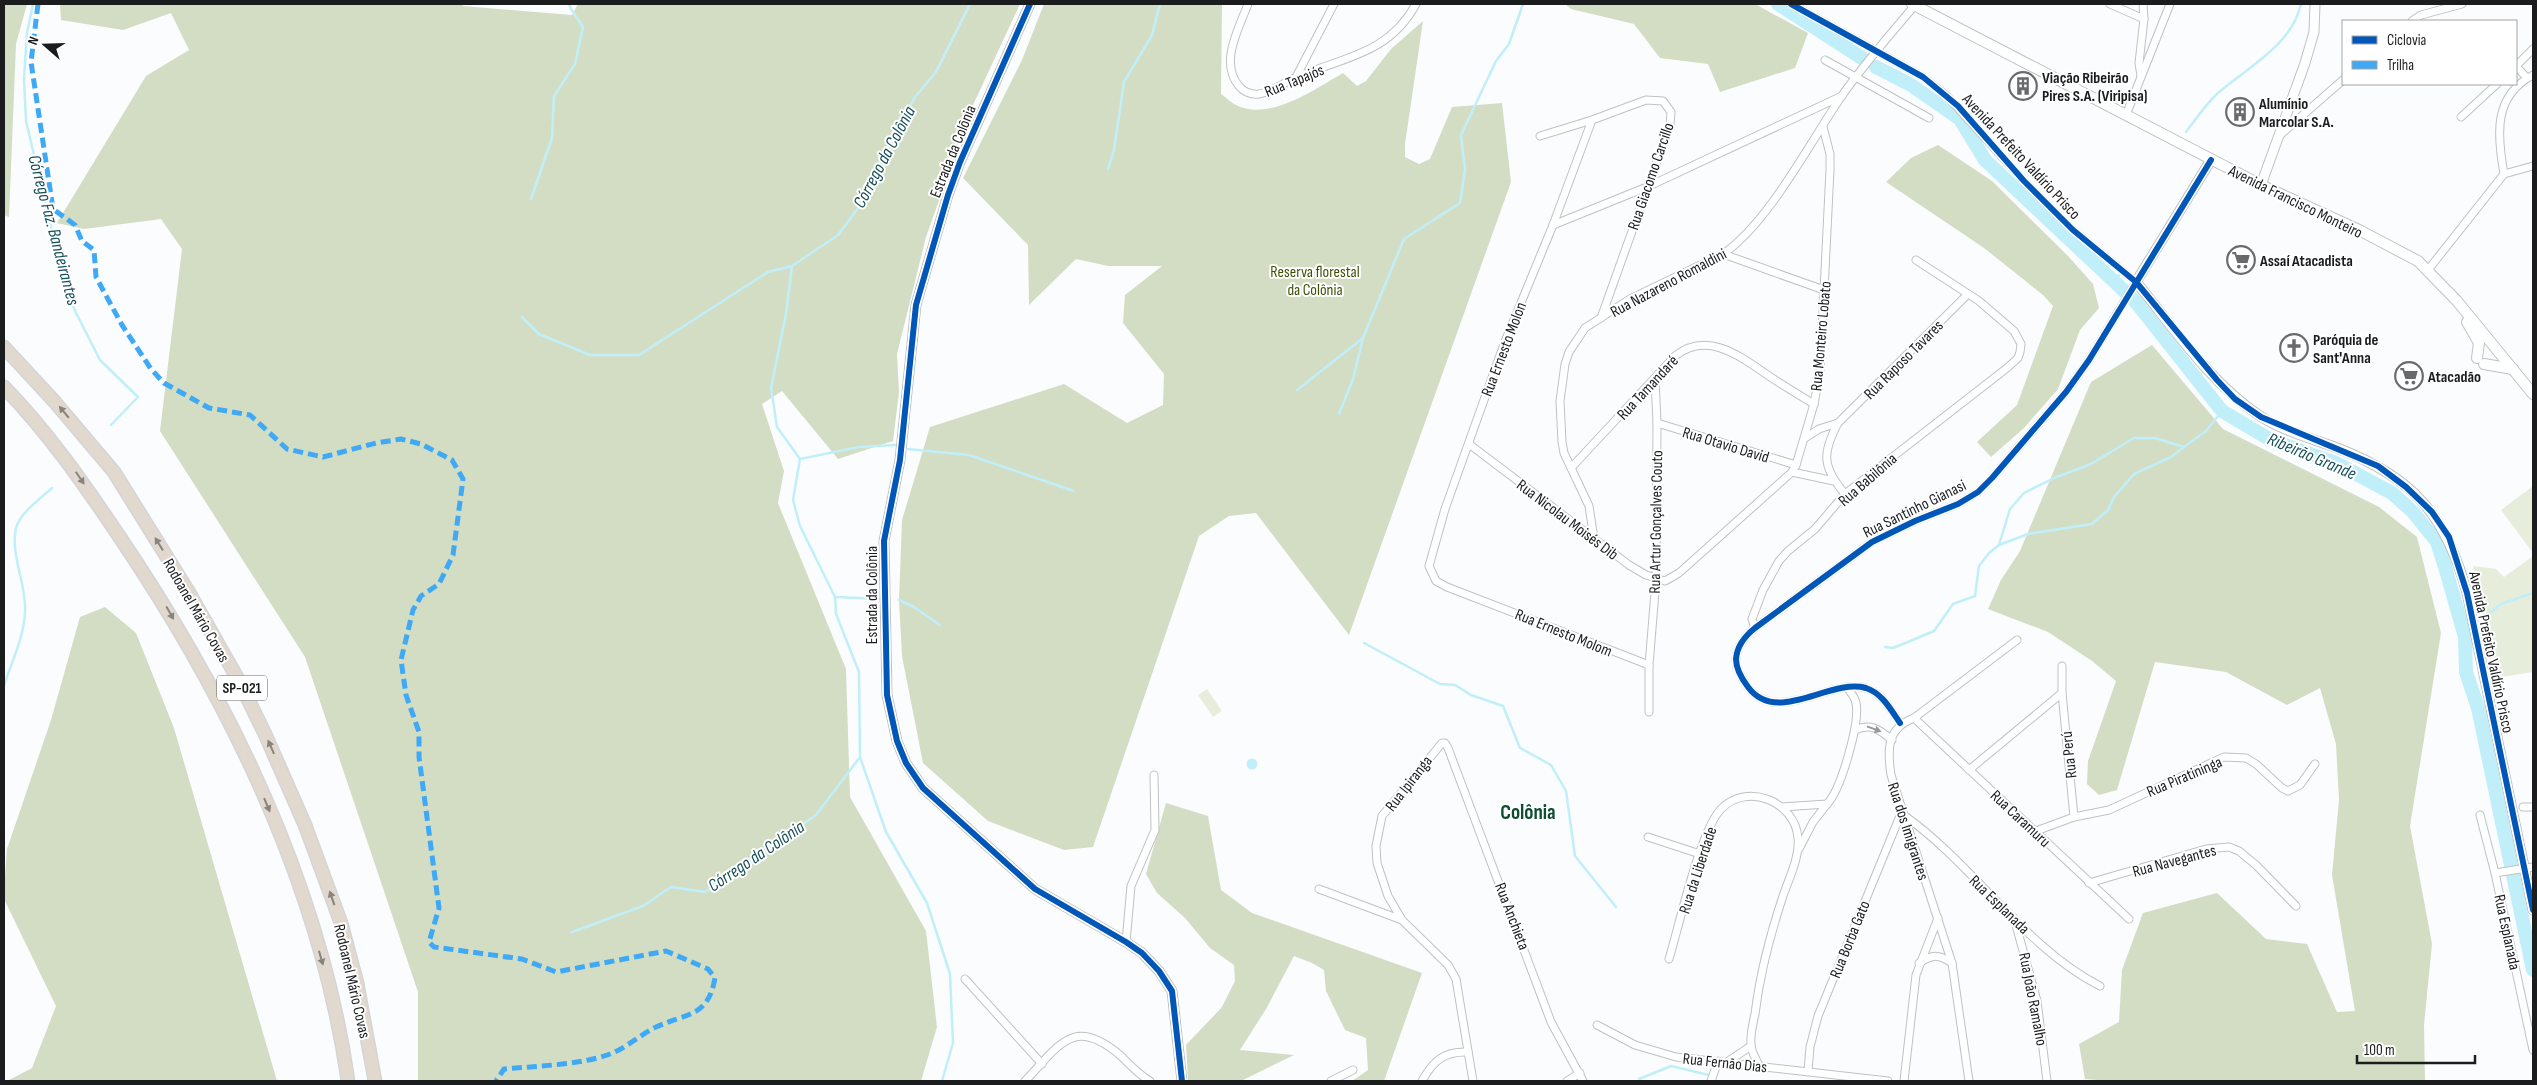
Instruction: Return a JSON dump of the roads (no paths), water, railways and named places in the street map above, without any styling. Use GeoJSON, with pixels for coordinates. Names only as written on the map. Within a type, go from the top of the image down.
{"type":"FeatureCollection","features":[{"type":"Feature","properties":{"kind":"highway","name":"Rodoanel Mário Covas"},"geometry":{"type":"LineString","coordinates":[[4,348],[54,401],[114,472],[188,591],[239,682],[301,816],[328,887],[357,984],[374,1081]]}},
{"type":"Feature","properties":{"kind":"highway","name":"Rodoanel Mário Covas"},"geometry":{"type":"LineString","coordinates":[[4,387],[70,463],[162,600],[208,682],[233,732],[277,828],[314,934],[332,992],[348,1081]]}},
{"type":"Feature","properties":{"kind":"main road","name":"Avenida Francisco Monteiro"},"geometry":{"type":"LineString","coordinates":[[1914,4],[2211,160],[2359,230],[2418,261],[2457,301],[2533,394]]}},
{"type":"Feature","properties":{"kind":"main road"},"geometry":{"type":"LineString","coordinates":[[2457,301],[2458,310],[2478,342],[2480,361],[2513,368]]}},
{"type":"Feature","properties":{"kind":"street","name":"Estrada da Colônia"},"geometry":{"type":"LineString","coordinates":[[1030,4],[960,162],[948,195],[916,305],[900,460],[884,541],[887,695],[891,720],[903,756],[923,788],[1035,890],[1126,942],[1151,961],[1172,992],[1182,1081]]}},
{"type":"Feature","properties":{"kind":"street","name":"Rua Tapajós"},"geometry":{"type":"LineString","coordinates":[[1248,4],[1230,56],[1230,71],[1235,82],[1246,92],[1256,94],[1266,92],[1296,77],[1380,45],[1397,31],[1416,4]]}},
{"type":"Feature","properties":{"kind":"street"},"geometry":{"type":"LineString","coordinates":[[1296,77],[1334,4]]}},
{"type":"Feature","properties":{"kind":"street","name":"Avenida Prefeito Valdírio Prisco"},"geometry":{"type":"LineString","coordinates":[[1791,4],[1923,77],[1958,106],[2024,181],[2073,230],[2135,285],[2217,380],[2235,398],[2261,417],[2378,466],[2421,500],[2442,525],[2455,553],[2468,593],[2520,867],[2533,910]]}},
{"type":"Feature","properties":{"kind":"street","name":"Rua Nazareno Romaldini"},"geometry":{"type":"LineString","coordinates":[[1594,539],[1588,506],[1564,453],[1561,424],[1560,401],[1564,364],[1576,339],[1585,328],[1630,299],[1723,254],[1735,245],[1779,192],[1842,96],[1914,4]]}},
{"type":"Feature","properties":{"kind":"street"},"geometry":{"type":"LineString","coordinates":[[2110,4],[2144,19]]}},
{"type":"Feature","properties":{"kind":"street"},"geometry":{"type":"LineString","coordinates":[[2141,77],[2138,63],[2144,19],[2143,4]]}},
{"type":"Feature","properties":{"kind":"street"},"geometry":{"type":"LineString","coordinates":[[2126,115],[2170,4]]}},
{"type":"Feature","properties":{"kind":"street"},"geometry":{"type":"LineString","coordinates":[[2261,185],[2314,32],[2315,4]]}},
{"type":"Feature","properties":{"kind":"street"},"geometry":{"type":"LineString","coordinates":[[2414,20],[2421,15],[2462,4]]}},
{"type":"Feature","properties":{"kind":"street"},"geometry":{"type":"LineString","coordinates":[[2517,65],[2533,49]]}},
{"type":"Feature","properties":{"kind":"street"},"geometry":{"type":"LineString","coordinates":[[1825,60],[1929,118]]}},
{"type":"Feature","properties":{"kind":"street"},"geometry":{"type":"LineString","coordinates":[[2504,174],[2499,123],[2500,113],[2511,93],[2530,77],[2517,67]]}},
{"type":"Feature","properties":{"kind":"street"},"geometry":{"type":"LineString","coordinates":[[2279,136],[2342,81]]}},
{"type":"Feature","properties":{"kind":"street"},"geometry":{"type":"LineString","coordinates":[[2461,117],[2496,85]]}},
{"type":"Feature","properties":{"kind":"street"},"geometry":{"type":"LineString","coordinates":[[1553,226],[1647,187],[1842,96]]}},
{"type":"Feature","properties":{"kind":"street","name":"Rua Giacomo Carcillo"},"geometry":{"type":"LineString","coordinates":[[1540,136],[1592,120],[1646,100],[1660,100],[1666,104],[1671,112],[1670,125],[1601,318]]}},
{"type":"Feature","properties":{"kind":"street","name":"Rua Ernesto Molon"},"geometry":{"type":"LineString","coordinates":[[1436,581],[1429,566],[1432,551],[1504,344],[1553,226],[1592,120]]}},
{"type":"Feature","properties":{"kind":"street","name":"Rua Monteiro Lobato"},"geometry":{"type":"LineString","coordinates":[[1794,469],[1805,438],[1820,371],[1830,170],[1830,154],[1823,127]]}},
{"type":"Feature","properties":{"kind":"street","name":"Rua Santinho Gianasi"},"geometry":{"type":"LineString","coordinates":[[1900,723],[1887,705],[1873,691],[1858,687],[1784,703],[1771,703],[1761,699],[1745,684],[1737,667],[1738,648],[1744,637],[1755,628],[1872,542],[1915,521],[1958,504],[1978,492],[1992,478],[2066,392],[2089,360],[2211,160]]}},
{"type":"Feature","properties":{"kind":"street"},"geometry":{"type":"LineString","coordinates":[[2428,270],[2504,174],[2533,166]]}},
{"type":"Feature","properties":{"kind":"street"},"geometry":{"type":"LineString","coordinates":[[1723,254],[1824,290]]}},
{"type":"Feature","properties":{"kind":"street"},"geometry":{"type":"LineString","coordinates":[[1916,260],[1967,295]]}},
{"type":"Feature","properties":{"kind":"street","name":"Rua Babilônia"},"geometry":{"type":"LineString","coordinates":[[1755,628],[1754,613],[1779,561],[1788,551],[1824,520],[1845,494],[2018,358],[2021,344],[2014,331],[1990,309],[1967,295]]}},
{"type":"Feature","properties":{"kind":"street","name":"Rua Raposo Tavares"},"geometry":{"type":"LineString","coordinates":[[1845,494],[1834,481],[1826,458],[1827,446],[1838,423],[1967,295]]}},
{"type":"Feature","properties":{"kind":"street","name":"Rua Tamandaré"},"geometry":{"type":"LineString","coordinates":[[1571,468],[1684,349],[1708,345],[1731,351],[1814,404]]}},
{"type":"Feature","properties":{"kind":"street","name":"Rua Artur Gonçalves Couto"},"geometry":{"type":"LineString","coordinates":[[1649,665],[1656,580],[1657,422],[1655,378]]}},
{"type":"Feature","properties":{"kind":"street","name":"Rua Otavio David"},"geometry":{"type":"LineString","coordinates":[[1657,422],[1834,481]]}},
{"type":"Feature","properties":{"kind":"street","name":"Rua Raposo Tavares"},"geometry":{"type":"LineString","coordinates":[[1805,438],[1819,429],[1838,423]]}},
{"type":"Feature","properties":{"kind":"street","name":"Rua Nicolau Moisés Dib"},"geometry":{"type":"LineString","coordinates":[[1469,444],[1629,565],[1656,580]]}},
{"type":"Feature","properties":{"kind":"street"},"geometry":{"type":"LineString","coordinates":[[1656,580],[1664,581],[1672,578],[1794,469]]}},
{"type":"Feature","properties":{"kind":"street","name":"Rua Ernesto Molom"},"geometry":{"type":"LineString","coordinates":[[1436,581],[1447,587],[1649,665]]}},
{"type":"Feature","properties":{"kind":"street"},"geometry":{"type":"LineString","coordinates":[[1900,723],[1914,718],[2017,640]]}},
{"type":"Feature","properties":{"kind":"street"},"geometry":{"type":"LineString","coordinates":[[1649,665],[1649,712]]}},
{"type":"Feature","properties":{"kind":"street","name":"Rua Perú"},"geometry":{"type":"LineString","coordinates":[[2062,666],[2062,693],[2074,818]]}},
{"type":"Feature","properties":{"kind":"street"},"geometry":{"type":"LineString","coordinates":[[1759,1065],[1751,1046],[1767,943],[1798,852],[1813,822],[1839,788],[1854,730],[1856,705],[1848,689]]}},
{"type":"Feature","properties":{"kind":"street"},"geometry":{"type":"LineString","coordinates":[[1969,770],[2062,693]]}},
{"type":"Feature","properties":{"kind":"street","name":"Rua Caramuru"},"geometry":{"type":"LineString","coordinates":[[1914,718],[2129,919]]}},
{"type":"Feature","properties":{"kind":"street","name":"Rua dos Imigrantes"},"geometry":{"type":"LineString","coordinates":[[1900,723],[1892,740],[1889,755],[1890,775],[1952,963],[1969,1081]]}},
{"type":"Feature","properties":{"kind":"street"},"geometry":{"type":"LineString","coordinates":[[1854,730],[1870,726],[1879,729],[1892,740]]}},
{"type":"Feature","properties":{"kind":"street","name":"Rua Ipiranga"},"geometry":{"type":"LineString","coordinates":[[1402,920],[1388,896],[1377,863],[1379,826],[1389,805],[1436,748],[1444,743],[1448,748]]}},
{"type":"Feature","properties":{"kind":"street","name":"Rua Anchieta"},"geometry":{"type":"LineString","coordinates":[[1448,748],[1551,1022],[1583,1081]]}},
{"type":"Feature","properties":{"kind":"street","name":"Rua Piratininga"},"geometry":{"type":"LineString","coordinates":[[2036,832],[2074,818],[2109,810],[2224,757],[2246,758],[2288,791],[2300,785],[2315,764]]}},
{"type":"Feature","properties":{"kind":"street"},"geometry":{"type":"LineString","coordinates":[[1126,942],[1132,886],[1155,830],[1154,775]]}},
{"type":"Feature","properties":{"kind":"street","name":"Rua da Liberdade"},"geometry":{"type":"LineString","coordinates":[[1669,959],[1700,854],[1719,811],[1736,798],[1749,795],[1758,796],[1782,807]]}},
{"type":"Feature","properties":{"kind":"street"},"geometry":{"type":"LineString","coordinates":[[1798,852],[1796,828],[1782,807],[1827,804]]}},
{"type":"Feature","properties":{"kind":"street"},"geometry":{"type":"LineString","coordinates":[[2523,807],[2533,807]]}},
{"type":"Feature","properties":{"kind":"street","name":"Rua Esplanada"},"geometry":{"type":"LineString","coordinates":[[1903,813],[2071,970],[2100,986]]}},
{"type":"Feature","properties":{"kind":"street","name":"Rua Borba Gato"},"geometry":{"type":"LineString","coordinates":[[1808,1071],[1810,1047],[1818,1016],[1903,813]]}},
{"type":"Feature","properties":{"kind":"street"},"geometry":{"type":"LineString","coordinates":[[2480,815],[2499,872],[2533,866]]}},
{"type":"Feature","properties":{"kind":"street"},"geometry":{"type":"LineString","coordinates":[[1648,838],[1700,854]]}},
{"type":"Feature","properties":{"kind":"street","name":"Rua Navegantes"},"geometry":{"type":"LineString","coordinates":[[2090,883],[2206,848],[2229,847],[2239,851],[2256,865],[2296,906]]}},
{"type":"Feature","properties":{"kind":"street","name":"Rua Esplanada"},"geometry":{"type":"LineString","coordinates":[[2499,872],[2533,1050]]}},
{"type":"Feature","properties":{"kind":"street"},"geometry":{"type":"LineString","coordinates":[[1319,889],[1402,920],[1432,947],[1453,973],[1458,986],[1473,1081]]}},
{"type":"Feature","properties":{"kind":"street"},"geometry":{"type":"LineString","coordinates":[[1904,1081],[1910,1009],[1919,963],[1938,918]]}},
{"type":"Feature","properties":{"kind":"street","name":"Rua João Ramalho"},"geometry":{"type":"LineString","coordinates":[[2014,918],[2037,1001],[2047,1081]]}},
{"type":"Feature","properties":{"kind":"street"},"geometry":{"type":"LineString","coordinates":[[1919,963],[1930,956],[1938,955],[1952,963]]}},
{"type":"Feature","properties":{"kind":"street"},"geometry":{"type":"LineString","coordinates":[[965,978],[1042,1064]]}},
{"type":"Feature","properties":{"kind":"street","name":"Rua Fernão Dias"},"geometry":{"type":"LineString","coordinates":[[1597,1025],[1606,1032],[1654,1052],[1676,1057],[1888,1081]]}},
{"type":"Feature","properties":{"kind":"street"},"geometry":{"type":"LineString","coordinates":[[1025,1081],[1066,1041],[1087,1035],[1104,1043],[1150,1081]]}},
{"type":"Feature","properties":{"kind":"street"},"geometry":{"type":"LineString","coordinates":[[1727,1062],[1751,1046]]}},
{"type":"Feature","properties":{"kind":"street"},"geometry":{"type":"LineString","coordinates":[[1422,1081],[1436,1060],[1444,1055],[1468,1052]]}},
{"type":"Feature","properties":{"kind":"street"},"geometry":{"type":"LineString","coordinates":[[1711,1081],[1718,1062]]}},
{"type":"Feature","properties":{"kind":"street"},"geometry":{"type":"LineString","coordinates":[[1331,1081],[1353,1070]]}},
{"type":"Feature","properties":{"kind":"street"},"geometry":{"type":"LineString","coordinates":[[1567,1081],[1580,1073]]}},
{"type":"Feature","properties":{"kind":"water"},"geometry":{"type":"Polygon","coordinates":[[[1252,758],[1258,764],[1252,770],[1246,764],[1252,758]]]}},
{"type":"Feature","properties":{"kind":"waterway","name":"Córrego Faz. Bandeirantes"},"geometry":{"type":"LineString","coordinates":[[33,4],[27,33],[24,79],[26,121],[61,269],[75,311],[100,360],[138,397],[111,425]]}},
{"type":"Feature","properties":{"kind":"waterway"},"geometry":{"type":"LineString","coordinates":[[531,199],[552,138],[554,96],[575,64],[583,27],[569,4]]}},
{"type":"Feature","properties":{"kind":"waterway","name":"Córrego da Colônia"},"geometry":{"type":"LineString","coordinates":[[522,317],[539,334],[590,355],[639,355],[768,272],[792,266],[838,235],[867,196],[881,158],[915,97],[936,72],[970,4]]}},
{"type":"Feature","properties":{"kind":"waterway"},"geometry":{"type":"LineString","coordinates":[[1108,169],[1114,150],[1124,82],[1152,35],[1160,4]]}},
{"type":"Feature","properties":{"kind":"waterway"},"geometry":{"type":"LineString","coordinates":[[1297,390],[1363,338],[1404,239],[1460,203],[1465,170],[1461,135],[1496,61],[1509,44],[1523,4]]}},
{"type":"Feature","properties":{"kind":"waterway","name":"Ribeirão Grande"},"geometry":{"type":"LineString","coordinates":[[1778,4],[1865,60]]}},
{"type":"Feature","properties":{"kind":"waterway"},"geometry":{"type":"LineString","coordinates":[[2186,132],[2218,93],[2279,43],[2296,19],[2301,4]]}},
{"type":"Feature","properties":{"kind":"waterway","name":"Ribeirão Grande"},"geometry":{"type":"LineString","coordinates":[[1876,67],[1911,85],[1960,119],[1985,160],[2135,301],[2222,411],[2271,440],[2336,463],[2392,493],[2413,512],[2437,542],[2465,637],[2466,672],[2478,708],[2533,970]]}},
{"type":"Feature","properties":{"kind":"waterway","name":"Córrego da Colônia"},"geometry":{"type":"LineString","coordinates":[[572,932],[643,906],[671,887],[705,892],[816,815],[860,757],[859,672],[836,614],[835,597],[800,526],[793,500],[800,459],[777,427],[771,388],[786,314],[792,266]]}},
{"type":"Feature","properties":{"kind":"waterway"},"geometry":{"type":"LineString","coordinates":[[2116,283],[2120,273]]}},
{"type":"Feature","properties":{"kind":"waterway"},"geometry":{"type":"LineString","coordinates":[[1339,414],[1353,379],[1363,338]]}},
{"type":"Feature","properties":{"kind":"waterway"},"geometry":{"type":"LineString","coordinates":[[1885,647],[1893,648],[1934,631],[1953,604],[1975,596],[1979,566],[1989,553],[1999,545],[2010,509],[2024,493],[2054,478],[2091,464],[2134,438],[2155,438],[2184,447],[2206,431],[2222,411]]}},
{"type":"Feature","properties":{"kind":"waterway"},"geometry":{"type":"LineString","coordinates":[[800,459],[859,447],[895,445]]}},
{"type":"Feature","properties":{"kind":"waterway"},"geometry":{"type":"LineString","coordinates":[[1999,545],[2028,534],[2092,524],[2108,510],[2114,497],[2134,474],[2171,457],[2184,447]]}},
{"type":"Feature","properties":{"kind":"waterway"},"geometry":{"type":"LineString","coordinates":[[908,449],[969,455],[1074,491]]}},
{"type":"Feature","properties":{"kind":"waterway","name":"Córrego Faz. Bandeirantes"},"geometry":{"type":"LineString","coordinates":[[4,686],[20,641],[25,612],[24,591],[15,549],[16,528],[26,511],[52,488]]}},
{"type":"Feature","properties":{"kind":"waterway"},"geometry":{"type":"LineString","coordinates":[[2485,617],[2501,604],[2533,593]]}},
{"type":"Feature","properties":{"kind":"waterway"},"geometry":{"type":"LineString","coordinates":[[835,597],[881,599]]}},
{"type":"Feature","properties":{"kind":"waterway"},"geometry":{"type":"LineString","coordinates":[[899,600],[914,607],[940,625]]}},
{"type":"Feature","properties":{"kind":"waterway","name":"Ribeirão Grande"},"geometry":{"type":"LineString","coordinates":[[2463,629],[2467,627]]}},
{"type":"Feature","properties":{"kind":"waterway"},"geometry":{"type":"LineString","coordinates":[[1364,643],[1440,684],[1455,685],[1471,695],[1503,706],[1520,748],[1551,765],[1566,791],[1575,856],[1616,907]]}},
{"type":"Feature","properties":{"kind":"waterway","name":"Córrego da Colônia"},"geometry":{"type":"LineString","coordinates":[[860,757],[886,832],[927,903],[950,974],[953,1043],[942,1081]]}},
{"type":"Feature","properties":{"kind":"waterway"},"geometry":{"type":"LineString","coordinates":[[1639,1079],[1671,1066],[1709,1075]]}},
{"type":"Feature","properties":{"kind":"place","name":"Viação Ribeirão Pires S.A. (Viripisa)"},"geometry":{"type":"Point","coordinates":[2023,86]}},
{"type":"Feature","properties":{"kind":"place","name":"Alumínio Marcolar S.A."},"geometry":{"type":"Point","coordinates":[2240,112]}},
{"type":"Feature","properties":{"kind":"place","name":"Assaí Atacadista"},"geometry":{"type":"Point","coordinates":[2241,260]}},
{"type":"Feature","properties":{"kind":"place","name":"Paróquia de Sant'Anna"},"geometry":{"type":"Point","coordinates":[2294,348]}},
{"type":"Feature","properties":{"kind":"place","name":"Atacadão"},"geometry":{"type":"Point","coordinates":[2409,376]}},
{"type":"Feature","properties":{"kind":"district","name":"Colônia"},"geometry":{"type":"Point","coordinates":[1528,812]}},
{"type":"Feature","properties":{"kind":"park label","name":"Reserva florestal da Colônia"},"geometry":{"type":"Point","coordinates":[1315,280]}}]}
